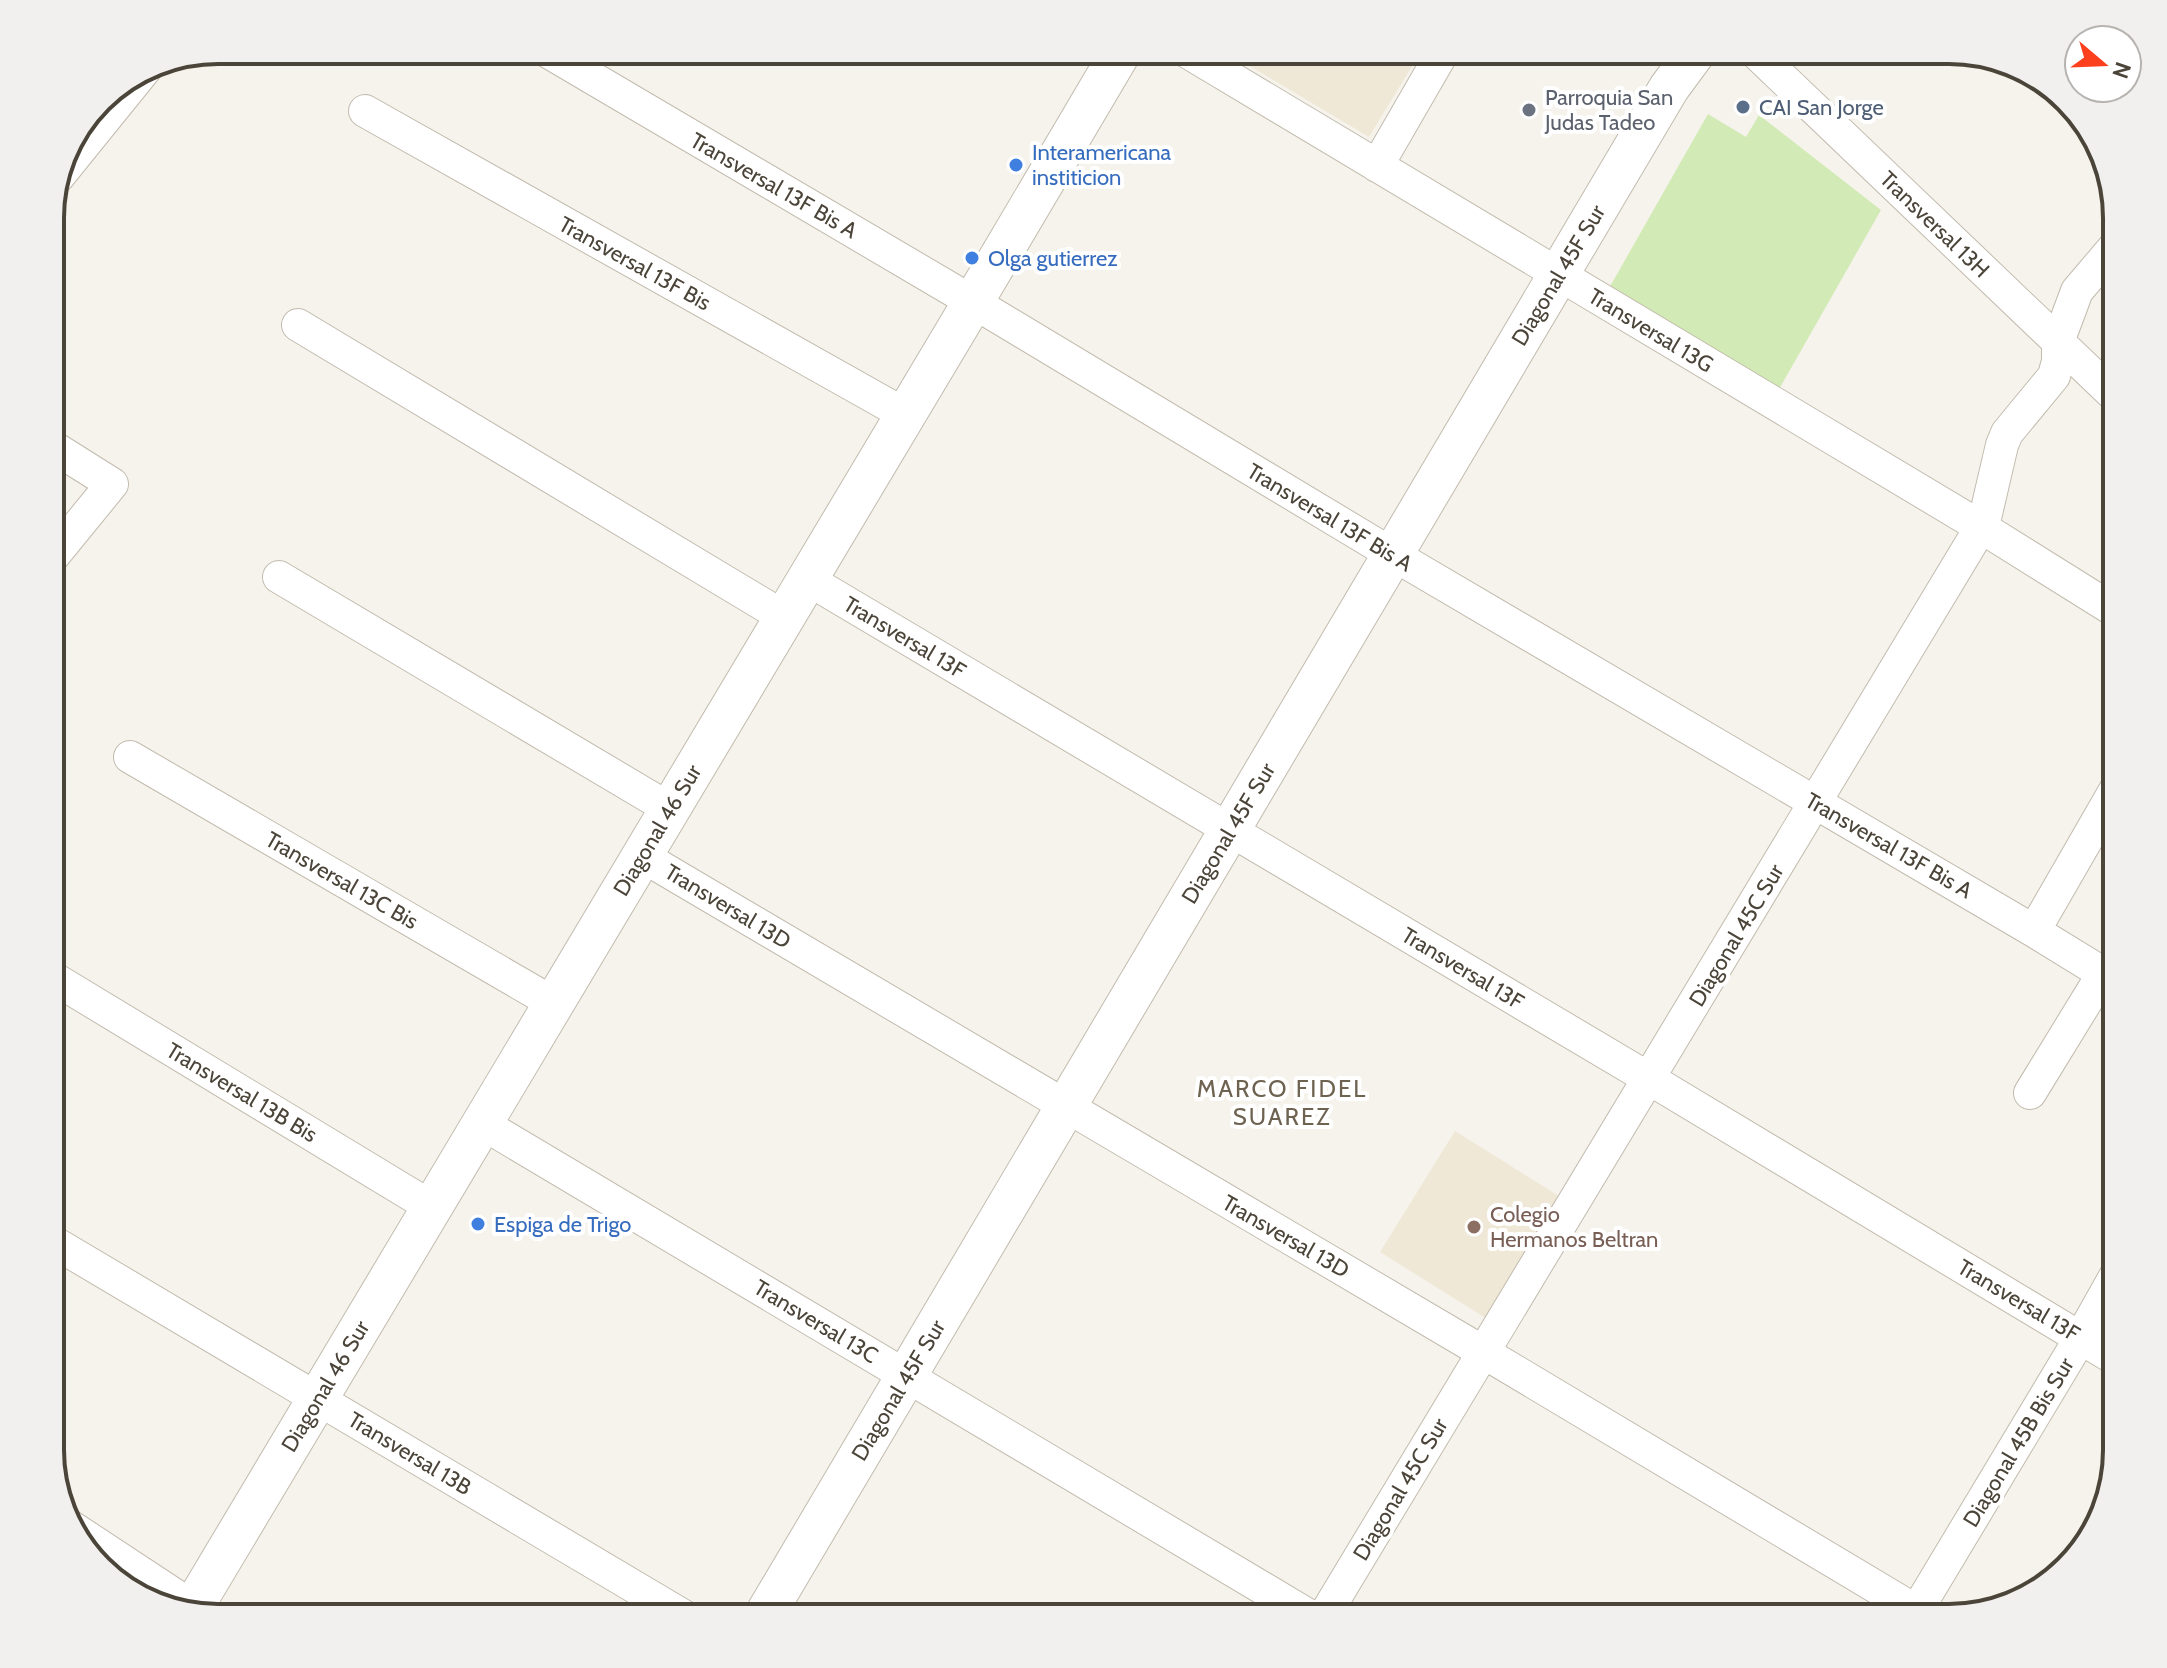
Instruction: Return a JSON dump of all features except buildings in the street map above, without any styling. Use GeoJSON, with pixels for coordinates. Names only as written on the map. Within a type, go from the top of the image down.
{"type":"FeatureCollection","features":[{"type":"Feature","properties":{"kind":"street","name":"Transversal 13F Bis A"},"geometry":{"type":"LineString","coordinates":[[569,64],[2103,974]]}},
{"type":"Feature","properties":{"kind":"street","name":"Diagonal 46 Sur"},"geometry":{"type":"LineString","coordinates":[[196,1603],[1114,64]]}},
{"type":"Feature","properties":{"kind":"street","name":"Transversal 13G"},"geometry":{"type":"LineString","coordinates":[[1207,64],[2103,603]]}},
{"type":"Feature","properties":{"kind":"street"},"geometry":{"type":"LineString","coordinates":[[1377,166],[1436,64]]}},
{"type":"Feature","properties":{"kind":"street","name":"Diagonal 45F Sur"},"geometry":{"type":"LineString","coordinates":[[771,1604],[1392,554],[1669,88],[1687,64]]}},
{"type":"Feature","properties":{"kind":"street","name":"Transversal 13H"},"geometry":{"type":"LineString","coordinates":[[1768,64],[2103,385]]}},
{"type":"Feature","properties":{"kind":"street"},"geometry":{"type":"LineString","coordinates":[[80,149],[123,97]]}},
{"type":"Feature","properties":{"kind":"street","name":"Transversal 13F Bis"},"geometry":{"type":"LineString","coordinates":[[365,111],[906,415]]}},
{"type":"Feature","properties":{"kind":"street","name":"Diagonal 45C Sur"},"geometry":{"type":"LineString","coordinates":[[1331,1604],[1981,527],[2007,433],[2054,376],[2058,342],[2077,291],[2103,260]]}},
{"type":"Feature","properties":{"kind":"street"},"geometry":{"type":"LineString","coordinates":[[298,325],[784,617]]}},
{"type":"Feature","properties":{"kind":"street"},"geometry":{"type":"LineString","coordinates":[[64,454],[112,484],[64,543]]}},
{"type":"Feature","properties":{"kind":"street"},"geometry":{"type":"LineString","coordinates":[[279,577],[670,809]]}},
{"type":"Feature","properties":{"kind":"street","name":"Transversal 13F"},"geometry":{"type":"LineString","coordinates":[[807,579],[2103,1351]]}},
{"type":"Feature","properties":{"kind":"street","name":"Transversal 13C Bis"},"geometry":{"type":"LineString","coordinates":[[130,757],[555,1004]]}},
{"type":"Feature","properties":{"kind":"street"},"geometry":{"type":"LineString","coordinates":[[2034,931],[2103,811]]}},
{"type":"Feature","properties":{"kind":"street","name":"Transversal 13D"},"geometry":{"type":"LineString","coordinates":[[642,856],[1906,1604]]}},
{"type":"Feature","properties":{"kind":"street","name":"Transversal 13B Bis"},"geometry":{"type":"LineString","coordinates":[[64,984],[433,1208]]}},
{"type":"Feature","properties":{"kind":"street"},"geometry":{"type":"LineString","coordinates":[[2030,1093],[2103,988]]}},
{"type":"Feature","properties":{"kind":"street","name":"Transversal 13C"},"geometry":{"type":"LineString","coordinates":[[483,1124],[1290,1604]]}},
{"type":"Feature","properties":{"kind":"street","name":"Transversal 13B"},"geometry":{"type":"LineString","coordinates":[[64,1248],[663,1604]]}},
{"type":"Feature","properties":{"kind":"street","name":"Diagonal 45B Bis Sur"},"geometry":{"type":"LineString","coordinates":[[1929,1604],[2103,1298]]}},
{"type":"Feature","properties":{"kind":"street"},"geometry":{"type":"LineString","coordinates":[[95,1543],[180,1599]]}},
{"type":"Feature","properties":{"kind":"shaded area"},"geometry":{"type":"Polygon","coordinates":[[[1246,64],[1413,64],[1369,137],[1246,64]]]}},
{"type":"Feature","properties":{"kind":"shaded area","name":"Colegio Hermanos Beltran"},"geometry":{"type":"Polygon","coordinates":[[[1455,1131],[1567,1201],[1492,1322],[1380,1252],[1455,1131]]]}},
{"type":"Feature","properties":{"kind":"green space"},"geometry":{"type":"Polygon","coordinates":[[[1708,114],[1746,137],[1759,115],[1881,210],[1778,391],[1608,290],[1708,114]]]}},
{"type":"Feature","properties":{"kind":"place","name":"CAI San Jorge"},"geometry":{"type":"Point","coordinates":[1743,107]}},
{"type":"Feature","properties":{"kind":"place","name":"Parroquia San Judas Tadeo"},"geometry":{"type":"Point","coordinates":[1529,110]}},
{"type":"Feature","properties":{"kind":"place","name":"Interamericana institicion"},"geometry":{"type":"Point","coordinates":[1016,165]}},
{"type":"Feature","properties":{"kind":"place","name":"Olga gutierrez"},"geometry":{"type":"Point","coordinates":[972,258]}},
{"type":"Feature","properties":{"kind":"place","name":"Espiga de Trigo"},"geometry":{"type":"Point","coordinates":[478,1224]}},
{"type":"Feature","properties":{"kind":"place","name":"Colegio Hermanos Beltran"},"geometry":{"type":"Point","coordinates":[1474,1227]}},
{"type":"Feature","properties":{"kind":"district","name":"MARCO FIDEL SUAREZ"},"geometry":{"type":"Point","coordinates":[1282,1103]}}]}
